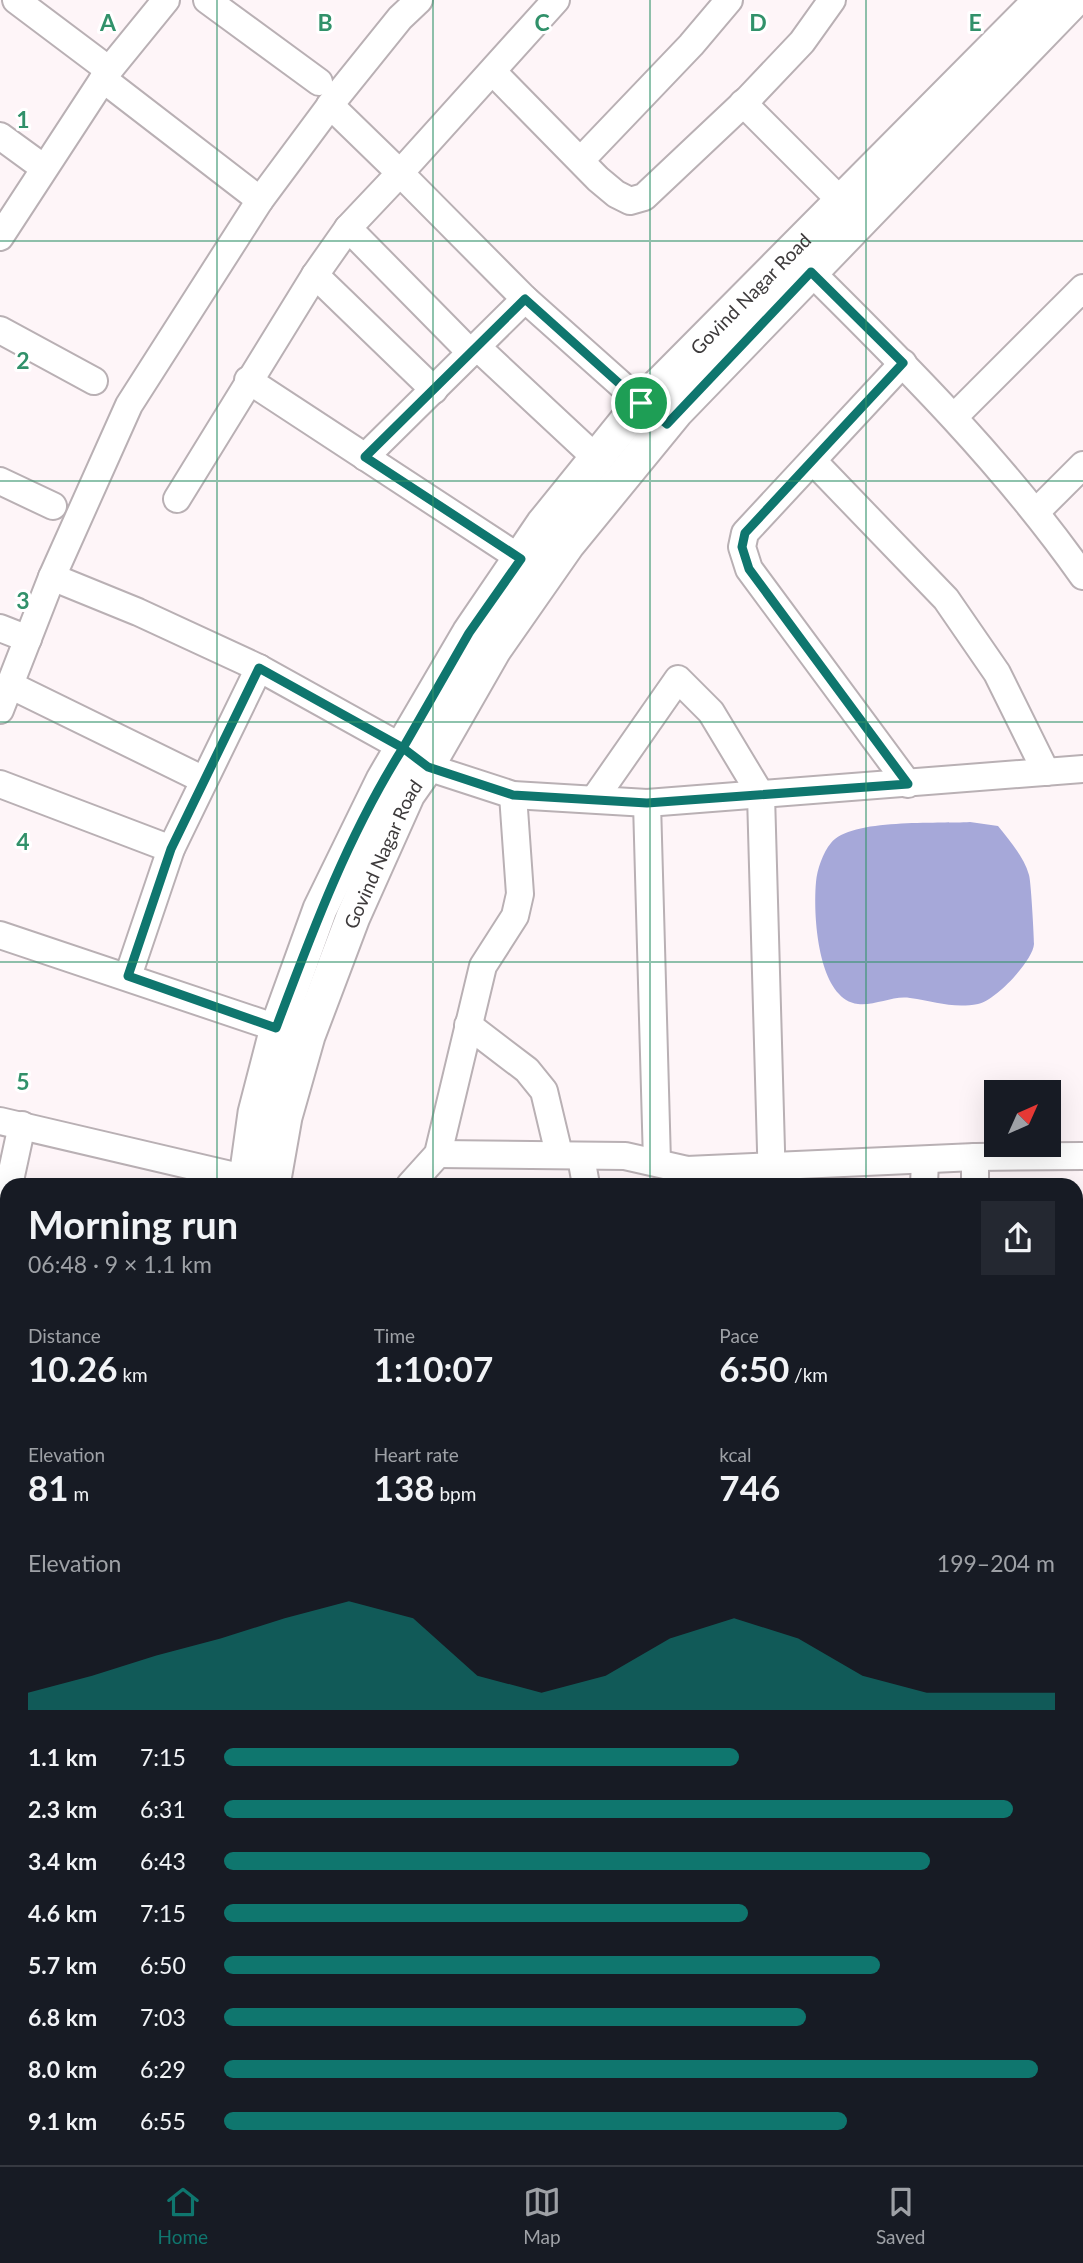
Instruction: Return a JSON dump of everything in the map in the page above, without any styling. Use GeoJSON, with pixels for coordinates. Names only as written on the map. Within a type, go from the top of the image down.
{"type":"FeatureCollection","features":[{"type":"Feature","properties":{"kind":"main road","name":"Govind Nagar Road"},"geometry":{"type":"LineString","coordinates":[[261,1178],[285,1117],[308,1036],[358,904],[408,794],[415,758],[469,633],[543,524],[641,403],[841,201],[1067,4]]}},
{"type":"Feature","properties":{"kind":"main road","name":"Govind Nagar Road"},"geometry":{"type":"LineString","coordinates":[[259,1178],[255,1112],[276,1028],[320,909],[383,780],[415,758],[554,563],[667,424],[1067,4]]}},
{"type":"Feature","properties":{"kind":"street"},"geometry":{"type":"LineString","coordinates":[[16,0],[46,9],[106,74],[260,200]]}},
{"type":"Feature","properties":{"kind":"street"},"geometry":{"type":"LineString","coordinates":[[0,237],[106,74],[166,0]]}},
{"type":"Feature","properties":{"kind":"street"},"geometry":{"type":"LineString","coordinates":[[206,0],[325,93],[525,299],[667,424]]}},
{"type":"Feature","properties":{"kind":"street"},"geometry":{"type":"LineString","coordinates":[[0,710],[52,577],[129,405],[325,93],[419,0]]}},
{"type":"Feature","properties":{"kind":"street"},"geometry":{"type":"LineString","coordinates":[[177,499],[248,380],[348,228],[556,0]]}},
{"type":"Feature","properties":{"kind":"street"},"geometry":{"type":"LineString","coordinates":[[582,159],[691,45],[729,0]]}},
{"type":"Feature","properties":{"kind":"street"},"geometry":{"type":"LineString","coordinates":[[493,72],[616,194],[630,201],[644,197],[743,103],[802,42],[819,21],[824,3]]}},
{"type":"Feature","properties":{"kind":"street"},"geometry":{"type":"LineString","coordinates":[[743,103],[841,201]]}},
{"type":"Feature","properties":{"kind":"street"},"geometry":{"type":"LineString","coordinates":[[0,136],[44,169]]}},
{"type":"Feature","properties":{"kind":"street"},"geometry":{"type":"LineString","coordinates":[[348,228],[474,350],[596,458]]}},
{"type":"Feature","properties":{"kind":"street"},"geometry":{"type":"LineString","coordinates":[[811,272],[954,417],[1037,511],[1083,576]]}},
{"type":"Feature","properties":{"kind":"street"},"geometry":{"type":"LineString","coordinates":[[315,275],[434,390]]}},
{"type":"Feature","properties":{"kind":"street"},"geometry":{"type":"LineString","coordinates":[[954,417],[1083,288]]}},
{"type":"Feature","properties":{"kind":"street"},"geometry":{"type":"LineString","coordinates":[[365,457],[525,299]]}},
{"type":"Feature","properties":{"kind":"street"},"geometry":{"type":"LineString","coordinates":[[0,330],[94,381]]}},
{"type":"Feature","properties":{"kind":"street"},"geometry":{"type":"LineString","coordinates":[[903,363],[745,533],[742,547],[749,569],[908,784]]}},
{"type":"Feature","properties":{"kind":"street"},"geometry":{"type":"LineString","coordinates":[[248,380],[521,559]]}},
{"type":"Feature","properties":{"kind":"street"},"geometry":{"type":"LineString","coordinates":[[813,461],[946,599],[997,673],[1046,772]]}},
{"type":"Feature","properties":{"kind":"street"},"geometry":{"type":"LineString","coordinates":[[1037,511],[1083,465]]}},
{"type":"Feature","properties":{"kind":"street"},"geometry":{"type":"LineString","coordinates":[[0,481],[53,506]]}},
{"type":"Feature","properties":{"kind":"street"},"geometry":{"type":"LineString","coordinates":[[52,577],[138,612],[259,668],[415,758],[513,795],[647,803],[1083,769]]}},
{"type":"Feature","properties":{"kind":"street"},"geometry":{"type":"LineString","coordinates":[[0,628],[28,639]]}},
{"type":"Feature","properties":{"kind":"street"},"geometry":{"type":"LineString","coordinates":[[128,976],[171,849],[259,668]]}},
{"type":"Feature","properties":{"kind":"street"},"geometry":{"type":"LineString","coordinates":[[596,798],[678,679],[711,712],[761,795],[772,1176]]}},
{"type":"Feature","properties":{"kind":"street"},"geometry":{"type":"LineString","coordinates":[[10,685],[204,780]]}},
{"type":"Feature","properties":{"kind":"street"},"geometry":{"type":"LineString","coordinates":[[0,784],[171,849]]}},
{"type":"Feature","properties":{"kind":"street"},"geometry":{"type":"LineString","coordinates":[[416,1178],[438,1154],[483,966],[515,916],[520,894],[513,795]]}},
{"type":"Feature","properties":{"kind":"street"},"geometry":{"type":"LineString","coordinates":[[647,803],[672,1174]]}},
{"type":"Feature","properties":{"kind":"street"},"geometry":{"type":"LineString","coordinates":[[0,935],[276,1028]]}},
{"type":"Feature","properties":{"kind":"street"},"geometry":{"type":"LineString","coordinates":[[468,1025],[527,1070],[544,1091],[582,1178]]}},
{"type":"Feature","properties":{"kind":"street"},"geometry":{"type":"LineString","coordinates":[[9,1178],[11,1123],[238,1178]]}},
{"type":"Feature","properties":{"kind":"street"},"geometry":{"type":"LineString","coordinates":[[438,1154],[625,1156],[672,1174],[772,1176],[925,1172],[975,1157],[1083,1156]]}},
{"type":"Feature","properties":{"kind":"street"},"geometry":{"type":"LineString","coordinates":[[975,1157],[975,1178]]}},
{"type":"Feature","properties":{"kind":"water"},"geometry":{"type":"Polygon","coordinates":[[[970,822],[998,826],[1027,868],[1031,887],[1034,944],[1020,970],[994,996],[978,1004],[952,1005],[904,997],[858,1004],[844,999],[826,971],[817,933],[816,882],[828,847],[841,835],[856,829],[896,824],[970,822]]]}},
{"type":"Feature","properties":{"kind":"route"},"geometry":{"type":"LineString","coordinates":[[641,403],[525,299],[365,457],[521,559],[469,633],[403,748],[259,668],[171,849],[128,976],[276,1028],[320,909],[383,780],[403,748],[428,767],[513,795],[647,803],[908,784],[749,569],[742,547],[745,533],[903,363],[811,272],[667,424],[641,403]]}}]}
